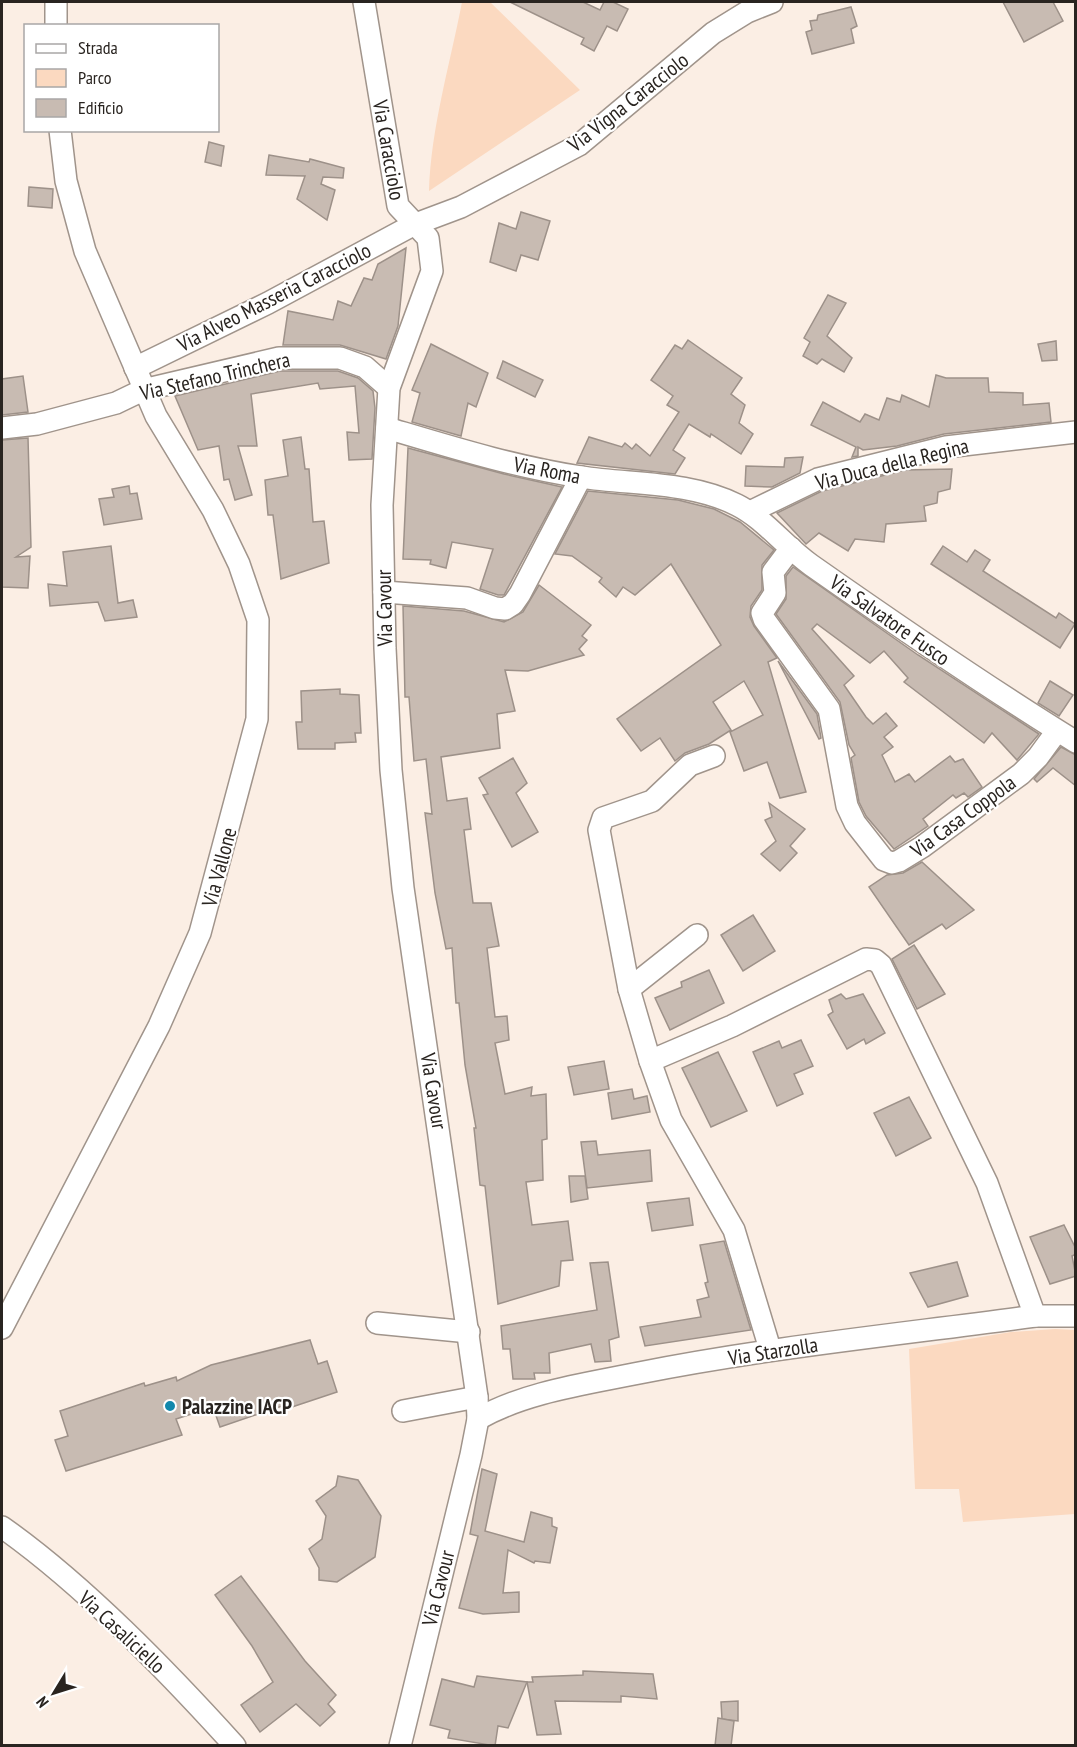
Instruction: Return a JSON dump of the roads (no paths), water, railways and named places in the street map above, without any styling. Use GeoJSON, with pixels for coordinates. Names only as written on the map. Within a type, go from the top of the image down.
{"type":"FeatureCollection","features":[{"type":"Feature","properties":{"kind":"street"},"geometry":{"type":"LineString","coordinates":[[56,2],[56,24]]}},
{"type":"Feature","properties":{"kind":"street","name":"Via Caracciolo"},"geometry":{"type":"LineString","coordinates":[[364,2],[398,206],[413,225],[428,238],[432,271],[389,388],[387,428]]}},
{"type":"Feature","properties":{"kind":"street","name":"Via Vigna Caracciolo"},"geometry":{"type":"LineString","coordinates":[[413,225],[461,207],[579,145],[713,33],[747,12],[772,2]]}},
{"type":"Feature","properties":{"kind":"street","name":"Via Vallone"},"geometry":{"type":"LineString","coordinates":[[2,1328],[159,1026],[200,933],[257,718],[258,620],[239,564],[213,510],[156,416],[85,251],[66,181],[60,132]]}},
{"type":"Feature","properties":{"kind":"street","name":"Via Alveo Masseria Caracciolo"},"geometry":{"type":"LineString","coordinates":[[135,368],[268,303],[413,225]]}},
{"type":"Feature","properties":{"kind":"street","name":"Via Stefano Trinchera"},"geometry":{"type":"LineString","coordinates":[[2,428],[37,424],[116,403],[144,390],[279,357],[340,358],[365,367],[389,388]]}},
{"type":"Feature","properties":{"kind":"street","name":"Via Roma"},"geometry":{"type":"LineString","coordinates":[[387,428],[502,461],[581,477],[670,486],[710,494]]}},
{"type":"Feature","properties":{"kind":"street","name":"Via Cavour"},"geometry":{"type":"LineString","coordinates":[[387,428],[382,505],[391,770],[403,888],[469,1332],[478,1419],[400,1746]]}},
{"type":"Feature","properties":{"kind":"street","name":"Via Duca della Regina"},"geometry":{"type":"LineString","coordinates":[[750,512],[818,479],[946,447],[1076,432]]}},
{"type":"Feature","properties":{"kind":"street"},"geometry":{"type":"LineString","coordinates":[[384,592],[466,598],[505,609],[513,604],[520,594],[581,477]]}},
{"type":"Feature","properties":{"kind":"street","name":"Via Salvatore Fusco"},"geometry":{"type":"LineString","coordinates":[[710,494],[750,512],[807,563],[989,688],[1076,742]]}},
{"type":"Feature","properties":{"kind":"street","name":"Via Casa Coppola"},"geometry":{"type":"LineString","coordinates":[[791,548],[773,572],[775,593],[762,613],[829,709],[847,806],[855,823],[885,860],[892,863],[899,861],[922,847],[1021,774],[1038,757],[1057,731]]}},
{"type":"Feature","properties":{"kind":"street"},"geometry":{"type":"LineString","coordinates":[[714,756],[690,765],[652,801],[613,813],[600,823],[629,989],[650,1061],[671,1119],[735,1230],[770,1349]]}},
{"type":"Feature","properties":{"kind":"street"},"geometry":{"type":"LineString","coordinates":[[629,989],[697,935]]}},
{"type":"Feature","properties":{"kind":"street"},"geometry":{"type":"LineString","coordinates":[[650,1061],[732,1026],[866,959],[875,960],[881,965],[987,1183],[1035,1316]]}},
{"type":"Feature","properties":{"kind":"street","name":"Via Starzolla"},"geometry":{"type":"LineString","coordinates":[[478,1419],[495,1410],[577,1386],[770,1349],[1035,1316],[1076,1316]]}},
{"type":"Feature","properties":{"kind":"street"},"geometry":{"type":"LineString","coordinates":[[377,1323],[469,1332]]}},
{"type":"Feature","properties":{"kind":"street"},"geometry":{"type":"LineString","coordinates":[[403,1412],[477,1397]]}},
{"type":"Feature","properties":{"kind":"street","name":"Via Casaliciello"},"geometry":{"type":"LineString","coordinates":[[2,1527],[100,1609],[196,1703],[235,1746]]}},
{"type":"Feature","properties":{"kind":"place","name":"Palazzine IACP"},"geometry":{"type":"Point","coordinates":[170,1406]}}]}
